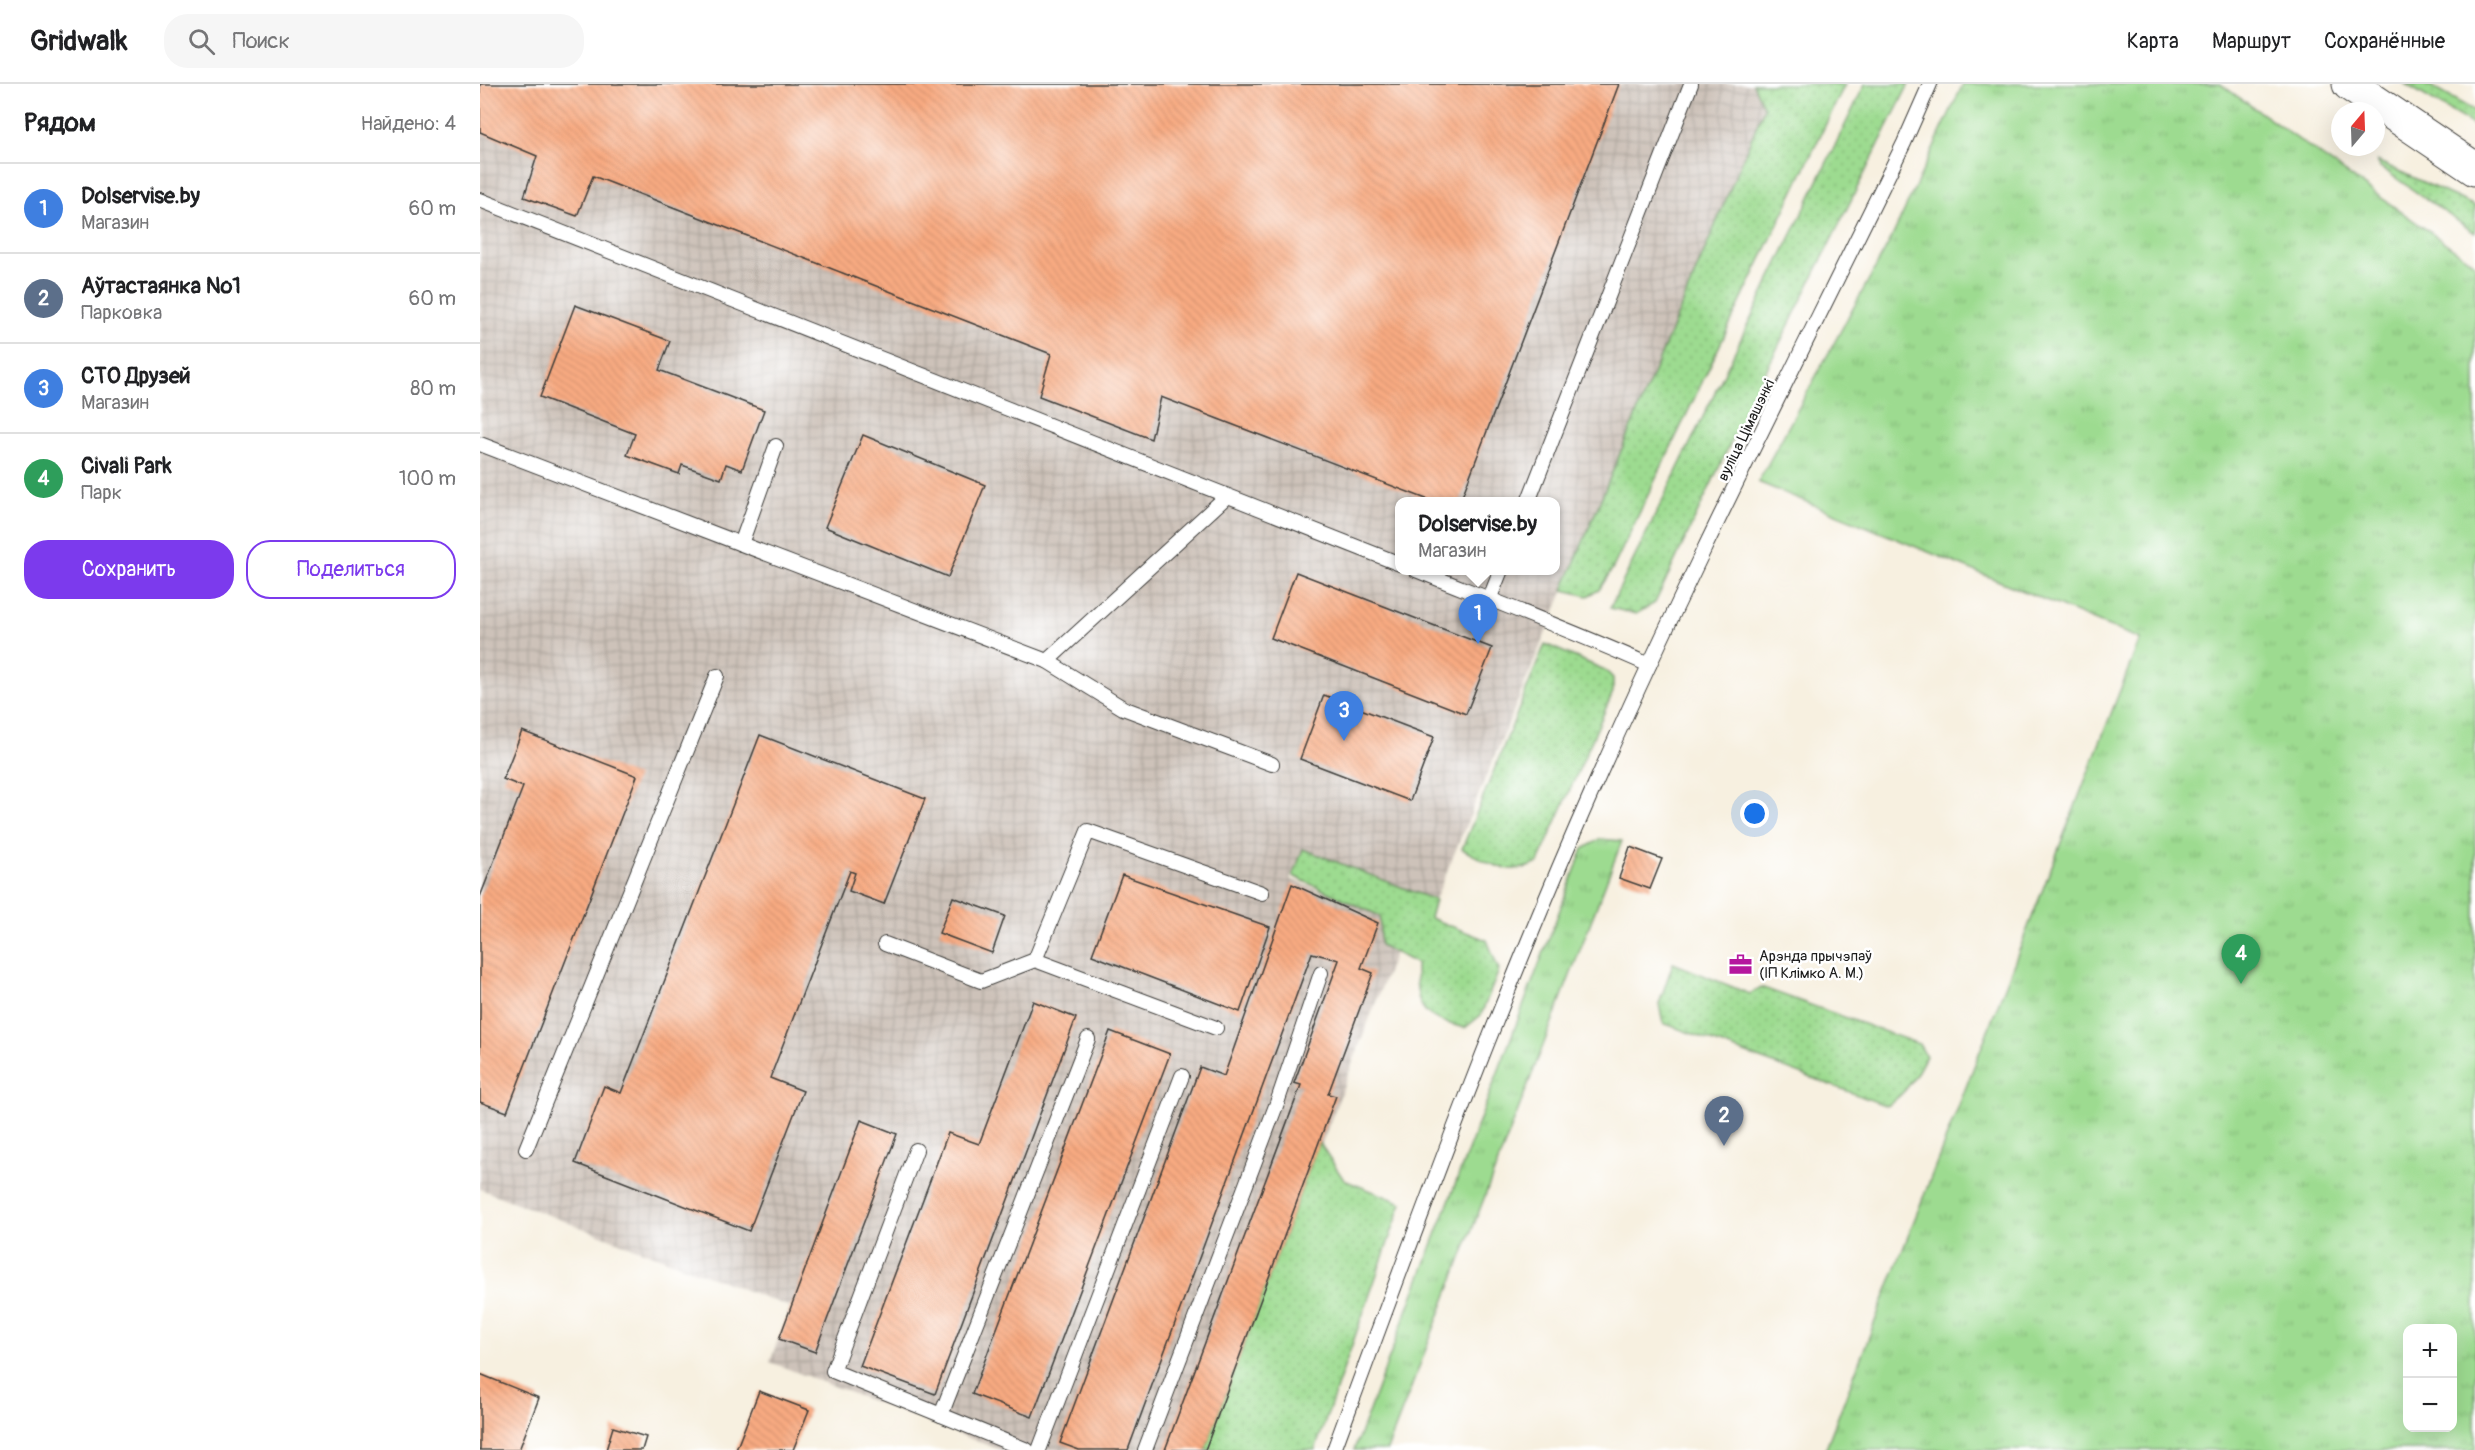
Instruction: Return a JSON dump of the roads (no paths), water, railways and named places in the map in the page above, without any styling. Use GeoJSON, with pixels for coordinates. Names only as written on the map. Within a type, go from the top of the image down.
{"type":"FeatureCollection","features":[{"type":"Feature","properties":{"kind":"main road"},"geometry":{"type":"LineString","coordinates":[[2349,84],[2475,169]]}},
{"type":"Feature","properties":{"kind":"lane"},"geometry":{"type":"LineString","coordinates":[[1530,497],[1691,84]]}},
{"type":"Feature","properties":{"kind":"lane","name":"вуліца Цімашэнкі"},"geometry":{"type":"LineString","coordinates":[[1334,1450],[1467,1091],[1592,791],[1649,665],[1904,143],[1930,84]]}},
{"type":"Feature","properties":{"kind":"lane"},"geometry":{"type":"LineString","coordinates":[[480,200],[1395,562]]}},
{"type":"Feature","properties":{"kind":"lane"},"geometry":{"type":"LineString","coordinates":[[480,444],[1047,661],[1123,708],[1272,764]]}},
{"type":"Feature","properties":{"kind":"lane"},"geometry":{"type":"LineString","coordinates":[[741,544],[776,446]]}},
{"type":"Feature","properties":{"kind":"lane"},"geometry":{"type":"LineString","coordinates":[[1047,661],[1227,496]]}},
{"type":"Feature","properties":{"kind":"lane"},"geometry":{"type":"LineString","coordinates":[[1428,575],[1549,625],[1587,637],[1649,665]]}},
{"type":"Feature","properties":{"kind":"lane"},"geometry":{"type":"LineString","coordinates":[[1490,600],[1499,575]]}},
{"type":"Feature","properties":{"kind":"lane"},"geometry":{"type":"LineString","coordinates":[[526,1149],[717,676]]}},
{"type":"Feature","properties":{"kind":"lane"},"geometry":{"type":"LineString","coordinates":[[1035,960],[1088,831],[1262,893]]}},
{"type":"Feature","properties":{"kind":"lane"},"geometry":{"type":"LineString","coordinates":[[885,944],[981,981],[1035,960],[1216,1029]]}},
{"type":"Feature","properties":{"kind":"lane"},"geometry":{"type":"LineString","coordinates":[[1145,1450],[1277,1103],[1321,973]]}},
{"type":"Feature","properties":{"kind":"lane"},"geometry":{"type":"LineString","coordinates":[[941,1415],[1088,1039]]}},
{"type":"Feature","properties":{"kind":"lane"},"geometry":{"type":"LineString","coordinates":[[1039,1450],[1182,1076]]}},
{"type":"Feature","properties":{"kind":"lane"},"geometry":{"type":"LineString","coordinates":[[916,1150],[833,1371],[1027,1450]]}},
{"type":"Feature","properties":{"kind":"place","name":"Dolservise.by"},"geometry":{"type":"Point","coordinates":[1478,644]}},
{"type":"Feature","properties":{"kind":"place","name":"СТО Друзей"},"geometry":{"type":"Point","coordinates":[1344,741]}},
{"type":"Feature","properties":{"kind":"place","name":"Арэнда прычэпаў (ІП Клімко А. М.)"},"geometry":{"type":"Point","coordinates":[1741,965]}},
{"type":"Feature","properties":{"kind":"place","name":"Civali Park"},"geometry":{"type":"Point","coordinates":[2241,984]}},
{"type":"Feature","properties":{"kind":"place","name":"Аўтастаянка №1"},"geometry":{"type":"Point","coordinates":[1724,1146]}}]}
